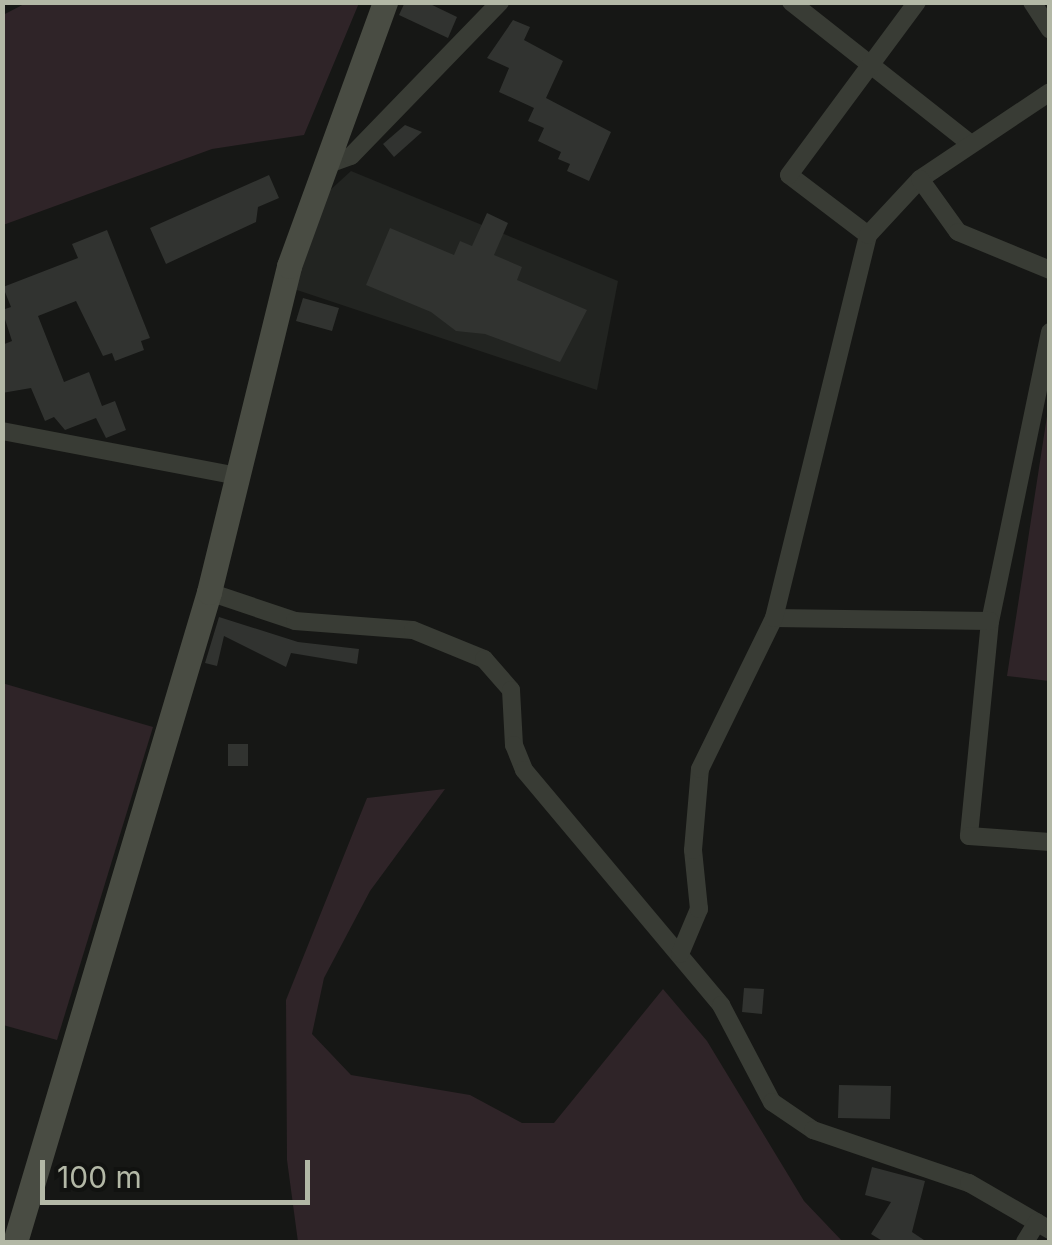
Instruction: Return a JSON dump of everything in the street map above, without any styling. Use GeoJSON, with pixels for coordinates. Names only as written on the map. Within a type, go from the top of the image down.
{"type":"FeatureCollection","features":[{"type":"Feature","properties":{"kind":"street"},"geometry":{"type":"LineString","coordinates":[[15,1242],[210,592],[288,266],[385,2]]}},
{"type":"Feature","properties":{"kind":"street"},"geometry":{"type":"LineString","coordinates":[[323,166],[351,156],[500,2]]}},
{"type":"Feature","properties":{"kind":"street"},"geometry":{"type":"LineString","coordinates":[[791,2],[970,144]]}},
{"type":"Feature","properties":{"kind":"street"},"geometry":{"type":"LineString","coordinates":[[868,235],[788,176],[917,2]]}},
{"type":"Feature","properties":{"kind":"street"},"geometry":{"type":"LineString","coordinates":[[1032,2],[1050,30]]}},
{"type":"Feature","properties":{"kind":"street"},"geometry":{"type":"LineString","coordinates":[[680,954],[699,909],[693,850],[700,769],[774,618],[868,235],[920,179],[1050,92]]}},
{"type":"Feature","properties":{"kind":"street"},"geometry":{"type":"LineString","coordinates":[[920,179],[958,232],[1050,270]]}},
{"type":"Feature","properties":{"kind":"street"},"geometry":{"type":"LineString","coordinates":[[1050,332],[990,621],[968,836],[1050,842]]}},
{"type":"Feature","properties":{"kind":"street"},"geometry":{"type":"LineString","coordinates":[[2,431],[238,476]]}},
{"type":"Feature","properties":{"kind":"street"},"geometry":{"type":"LineString","coordinates":[[210,592],[295,622],[413,630],[500,670],[511,690],[514,745],[524,770],[722,1005],[772,1102],[814,1130],[969,1183],[1043,1226],[1025,1242]]}},
{"type":"Feature","properties":{"kind":"street"},"geometry":{"type":"LineString","coordinates":[[774,618],[990,621]]}},
{"type":"Feature","properties":{"kind":"shaded area"},"geometry":{"type":"Polygon","coordinates":[[[28,2],[359,3],[304,135],[212,149],[3,225],[3,15],[28,2]]]}},
{"type":"Feature","properties":{"kind":"shaded area"},"geometry":{"type":"Polygon","coordinates":[[[351,171],[618,281],[597,390],[294,289],[328,192],[351,171]]]}},
{"type":"Feature","properties":{"kind":"shaded area"},"geometry":{"type":"Polygon","coordinates":[[[1049,403],[1049,681],[1007,676],[1049,403]]]}},
{"type":"Feature","properties":{"kind":"shaded area"},"geometry":{"type":"Polygon","coordinates":[[[2,683],[153,727],[57,1040],[3,1025],[2,683]]]}},
{"type":"Feature","properties":{"kind":"shaded area"},"geometry":{"type":"Polygon","coordinates":[[[445,789],[370,891],[324,978],[312,1034],[351,1075],[470,1095],[522,1123],[554,1123],[663,989],[707,1041],[804,1201],[843,1242],[298,1242],[287,1160],[286,1000],[367,798],[445,789]]]}},
{"type":"Feature","properties":{"kind":"building"},"geometry":{"type":"Polygon","coordinates":[[[405,2],[426,2],[457,17],[448,38],[399,15],[405,2]]]}},
{"type":"Feature","properties":{"kind":"building"},"geometry":{"type":"Polygon","coordinates":[[[513,20],[530,27],[524,40],[563,61],[546,98],[611,132],[589,181],[567,171],[570,164],[558,159],[561,152],[538,141],[544,128],[528,121],[534,108],[499,92],[509,68],[487,58],[513,20]]]}},
{"type":"Feature","properties":{"kind":"building"},"geometry":{"type":"Polygon","coordinates":[[[405,125],[422,132],[394,157],[383,144],[405,125]]]}},
{"type":"Feature","properties":{"kind":"building"},"geometry":{"type":"Polygon","coordinates":[[[269,175],[279,198],[258,207],[256,222],[166,264],[150,228],[269,175]]]}},
{"type":"Feature","properties":{"kind":"building"},"geometry":{"type":"Polygon","coordinates":[[[487,213],[508,223],[494,255],[522,267],[517,280],[587,310],[560,362],[485,334],[456,331],[431,312],[366,285],[390,228],[454,255],[460,241],[472,246],[487,213]]]}},
{"type":"Feature","properties":{"kind":"building"},"geometry":{"type":"Polygon","coordinates":[[[107,230],[150,338],[141,341],[144,350],[115,361],[112,353],[103,356],[76,301],[38,316],[64,382],[89,372],[102,406],[115,401],[126,430],[106,438],[96,418],[65,430],[54,417],[45,421],[31,388],[2,393],[2,345],[12,341],[2,310],[11,307],[3,287],[78,258],[72,244],[107,230]]]}},
{"type":"Feature","properties":{"kind":"building"},"geometry":{"type":"Polygon","coordinates":[[[303,298],[339,308],[332,331],[296,321],[303,298]]]}},
{"type":"Feature","properties":{"kind":"building"},"geometry":{"type":"Polygon","coordinates":[[[219,617],[298,642],[359,649],[357,664],[291,653],[286,667],[224,636],[217,666],[205,663],[219,617]]]}},
{"type":"Feature","properties":{"kind":"building"},"geometry":{"type":"Polygon","coordinates":[[[228,744],[248,744],[248,766],[228,766],[228,744]]]}},
{"type":"Feature","properties":{"kind":"building"},"geometry":{"type":"Polygon","coordinates":[[[744,988],[764,989],[762,1014],[742,1012],[744,988]]]}},
{"type":"Feature","properties":{"kind":"building"},"geometry":{"type":"Polygon","coordinates":[[[839,1085],[891,1086],[890,1119],[838,1118],[839,1085]]]}},
{"type":"Feature","properties":{"kind":"building"},"geometry":{"type":"Polygon","coordinates":[[[872,1167],[925,1181],[912,1232],[927,1242],[884,1242],[871,1234],[891,1202],[865,1195],[872,1167]]]}}]}
